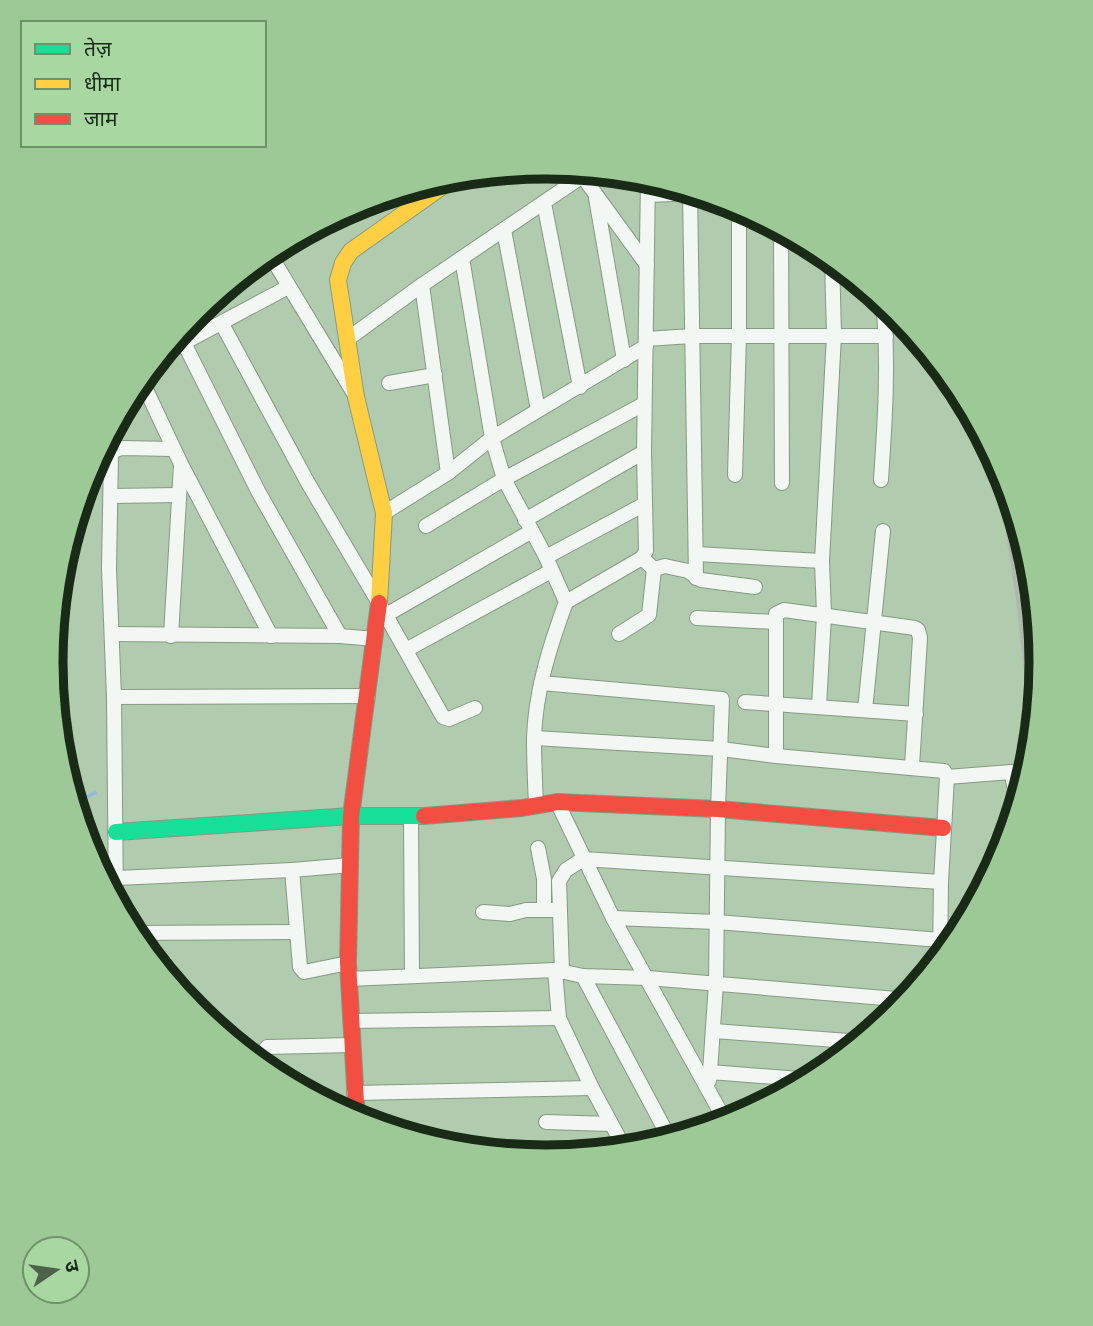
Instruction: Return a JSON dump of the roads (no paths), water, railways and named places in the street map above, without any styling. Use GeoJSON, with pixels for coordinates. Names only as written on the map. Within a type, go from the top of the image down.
{"type":"FeatureCollection","features":[{"type":"Feature","properties":{"kind":"street"},"geometry":{"type":"LineString","coordinates":[[349,338],[573,181]]}},
{"type":"Feature","properties":{"kind":"street"},"geometry":{"type":"LineString","coordinates":[[588,182],[596,198],[647,265]]}},
{"type":"Feature","properties":{"kind":"street"},"geometry":{"type":"LineString","coordinates":[[536,805],[534,738],[541,683],[566,602],[642,558],[646,551],[644,404],[648,191]]}},
{"type":"Feature","properties":{"kind":"street"},"geometry":{"type":"LineString","coordinates":[[354,1107],[349,971],[351,816],[375,639],[383,609],[384,513],[356,397],[338,280],[343,263],[351,251],[432,193]]}},
{"type":"Feature","properties":{"kind":"street"},"geometry":{"type":"LineString","coordinates":[[648,195],[663,194]]}},
{"type":"Feature","properties":{"kind":"street"},"geometry":{"type":"LineString","coordinates":[[596,198],[624,360]]}},
{"type":"Feature","properties":{"kind":"street"},"geometry":{"type":"LineString","coordinates":[[544,202],[580,387]]}},
{"type":"Feature","properties":{"kind":"street"},"geometry":{"type":"LineString","coordinates":[[692,202],[696,578]]}},
{"type":"Feature","properties":{"kind":"street"},"geometry":{"type":"LineString","coordinates":[[735,475],[739,219]]}},
{"type":"Feature","properties":{"kind":"street"},"geometry":{"type":"LineString","coordinates":[[504,230],[538,410]]}},
{"type":"Feature","properties":{"kind":"street"},"geometry":{"type":"LineString","coordinates":[[781,240],[782,483]]}},
{"type":"Feature","properties":{"kind":"street"},"geometry":{"type":"LineString","coordinates":[[462,258],[492,438],[504,479],[546,557],[566,602]]}},
{"type":"Feature","properties":{"kind":"street"},"geometry":{"type":"LineString","coordinates":[[275,263],[356,397]]}},
{"type":"Feature","properties":{"kind":"street"},"geometry":{"type":"LineString","coordinates":[[818,706],[824,615],[822,561],[834,335],[832,273]]}},
{"type":"Feature","properties":{"kind":"street"},"geometry":{"type":"LineString","coordinates":[[422,285],[448,472]]}},
{"type":"Feature","properties":{"kind":"street"},"geometry":{"type":"LineString","coordinates":[[288,287],[184,343],[258,491],[340,636]]}},
{"type":"Feature","properties":{"kind":"street"},"geometry":{"type":"LineString","coordinates":[[881,480],[886,393],[885,318]]}},
{"type":"Feature","properties":{"kind":"street"},"geometry":{"type":"LineString","coordinates":[[222,324],[309,483],[445,719],[454,718],[475,708]]}},
{"type":"Feature","properties":{"kind":"street"},"geometry":{"type":"LineString","coordinates":[[384,513],[448,472],[492,438],[624,360],[646,343],[692,336],[887,336]]}},
{"type":"Feature","properties":{"kind":"street"},"geometry":{"type":"LineString","coordinates":[[389,383],[435,375]]}},
{"type":"Feature","properties":{"kind":"street"},"geometry":{"type":"LineString","coordinates":[[146,391],[173,449],[271,636]]}},
{"type":"Feature","properties":{"kind":"street"},"geometry":{"type":"LineString","coordinates":[[426,526],[504,479],[644,404]]}},
{"type":"Feature","properties":{"kind":"street"},"geometry":{"type":"LineString","coordinates":[[116,883],[111,455],[122,448],[173,449]]}},
{"type":"Feature","properties":{"kind":"street"},"geometry":{"type":"LineString","coordinates":[[383,609],[528,525],[644,452]]}},
{"type":"Feature","properties":{"kind":"street"},"geometry":{"type":"LineString","coordinates":[[171,636],[181,464]]}},
{"type":"Feature","properties":{"kind":"street"},"geometry":{"type":"LineString","coordinates":[[111,496],[179,495]]}},
{"type":"Feature","properties":{"kind":"street"},"geometry":{"type":"LineString","coordinates":[[546,557],[645,504]]}},
{"type":"Feature","properties":{"kind":"street"},"geometry":{"type":"LineString","coordinates":[[865,710],[883,531]]}},
{"type":"Feature","properties":{"kind":"street"},"geometry":{"type":"LineString","coordinates":[[696,555],[822,561]]}},
{"type":"Feature","properties":{"kind":"street"},"geometry":{"type":"LineString","coordinates":[[619,634],[649,615],[652,608],[653,569],[642,558]]}},
{"type":"Feature","properties":{"kind":"street"},"geometry":{"type":"LineString","coordinates":[[653,569],[665,566],[688,572],[696,578],[755,587]]}},
{"type":"Feature","properties":{"kind":"street"},"geometry":{"type":"LineString","coordinates":[[406,650],[551,572]]}},
{"type":"Feature","properties":{"kind":"street"},"geometry":{"type":"LineString","coordinates":[[776,756],[775,622],[776,614],[780,610],[915,628],[920,634],[912,766]]}},
{"type":"Feature","properties":{"kind":"street"},"geometry":{"type":"LineString","coordinates":[[697,618],[775,622]]}},
{"type":"Feature","properties":{"kind":"street"},"geometry":{"type":"LineString","coordinates":[[111,634],[340,636],[375,639]]}},
{"type":"Feature","properties":{"kind":"street"},"geometry":{"type":"LineString","coordinates":[[541,683],[722,699],[716,983],[708,1087]]}},
{"type":"Feature","properties":{"kind":"street"},"geometry":{"type":"LineString","coordinates":[[114,697],[368,696]]}},
{"type":"Feature","properties":{"kind":"street"},"geometry":{"type":"LineString","coordinates":[[745,702],[916,715]]}},
{"type":"Feature","properties":{"kind":"street"},"geometry":{"type":"LineString","coordinates":[[534,738],[721,749],[941,769],[947,777],[940,944]]}},
{"type":"Feature","properties":{"kind":"street"},"geometry":{"type":"LineString","coordinates":[[947,777],[1010,772],[1014,788]]}},
{"type":"Feature","properties":{"kind":"street"},"geometry":{"type":"LineString","coordinates":[[116,832],[351,816],[411,817],[557,802],[718,809],[943,828]]}},
{"type":"Feature","properties":{"kind":"street"},"geometry":{"type":"LineString","coordinates":[[557,802],[613,918],[722,1114]]}},
{"type":"Feature","properties":{"kind":"street"},"geometry":{"type":"LineString","coordinates":[[411,817],[412,976]]}},
{"type":"Feature","properties":{"kind":"street"},"geometry":{"type":"LineString","coordinates":[[538,848],[544,879],[544,910]]}},
{"type":"Feature","properties":{"kind":"street"},"geometry":{"type":"LineString","coordinates":[[620,1140],[559,1018],[561,875],[583,859],[941,882]]}},
{"type":"Feature","properties":{"kind":"street"},"geometry":{"type":"LineString","coordinates":[[116,878],[351,866]]}},
{"type":"Feature","properties":{"kind":"street"},"geometry":{"type":"LineString","coordinates":[[292,870],[300,967],[304,972],[349,971],[412,976],[558,971],[583,976],[648,978],[894,999]]}},
{"type":"Feature","properties":{"kind":"street"},"geometry":{"type":"LineString","coordinates":[[483,912],[510,915],[526,910],[560,910]]}},
{"type":"Feature","properties":{"kind":"street"},"geometry":{"type":"LineString","coordinates":[[613,918],[717,922],[940,940]]}},
{"type":"Feature","properties":{"kind":"street"},"geometry":{"type":"LineString","coordinates":[[145,933],[297,932]]}},
{"type":"Feature","properties":{"kind":"street"},"geometry":{"type":"LineString","coordinates":[[583,976],[666,1131]]}},
{"type":"Feature","properties":{"kind":"street"},"geometry":{"type":"LineString","coordinates":[[351,1021],[559,1018]]}},
{"type":"Feature","properties":{"kind":"street"},"geometry":{"type":"LineString","coordinates":[[714,1031],[848,1041]]}},
{"type":"Feature","properties":{"kind":"street"},"geometry":{"type":"LineString","coordinates":[[267,1047],[352,1045]]}},
{"type":"Feature","properties":{"kind":"street"},"geometry":{"type":"LineString","coordinates":[[710,1072],[793,1079]]}},
{"type":"Feature","properties":{"kind":"street"},"geometry":{"type":"LineString","coordinates":[[354,1093],[592,1088]]}},
{"type":"Feature","properties":{"kind":"street"},"geometry":{"type":"LineString","coordinates":[[546,1122],[611,1124]]}},
{"type":"Feature","properties":{"kind":"waterway"},"geometry":{"type":"LineString","coordinates":[[85,805],[84,798],[95,793]]}},
{"type":"Feature","properties":{"kind":"railway"},"geometry":{"type":"LineString","coordinates":[[1004,507],[1029,697]]}}]}
